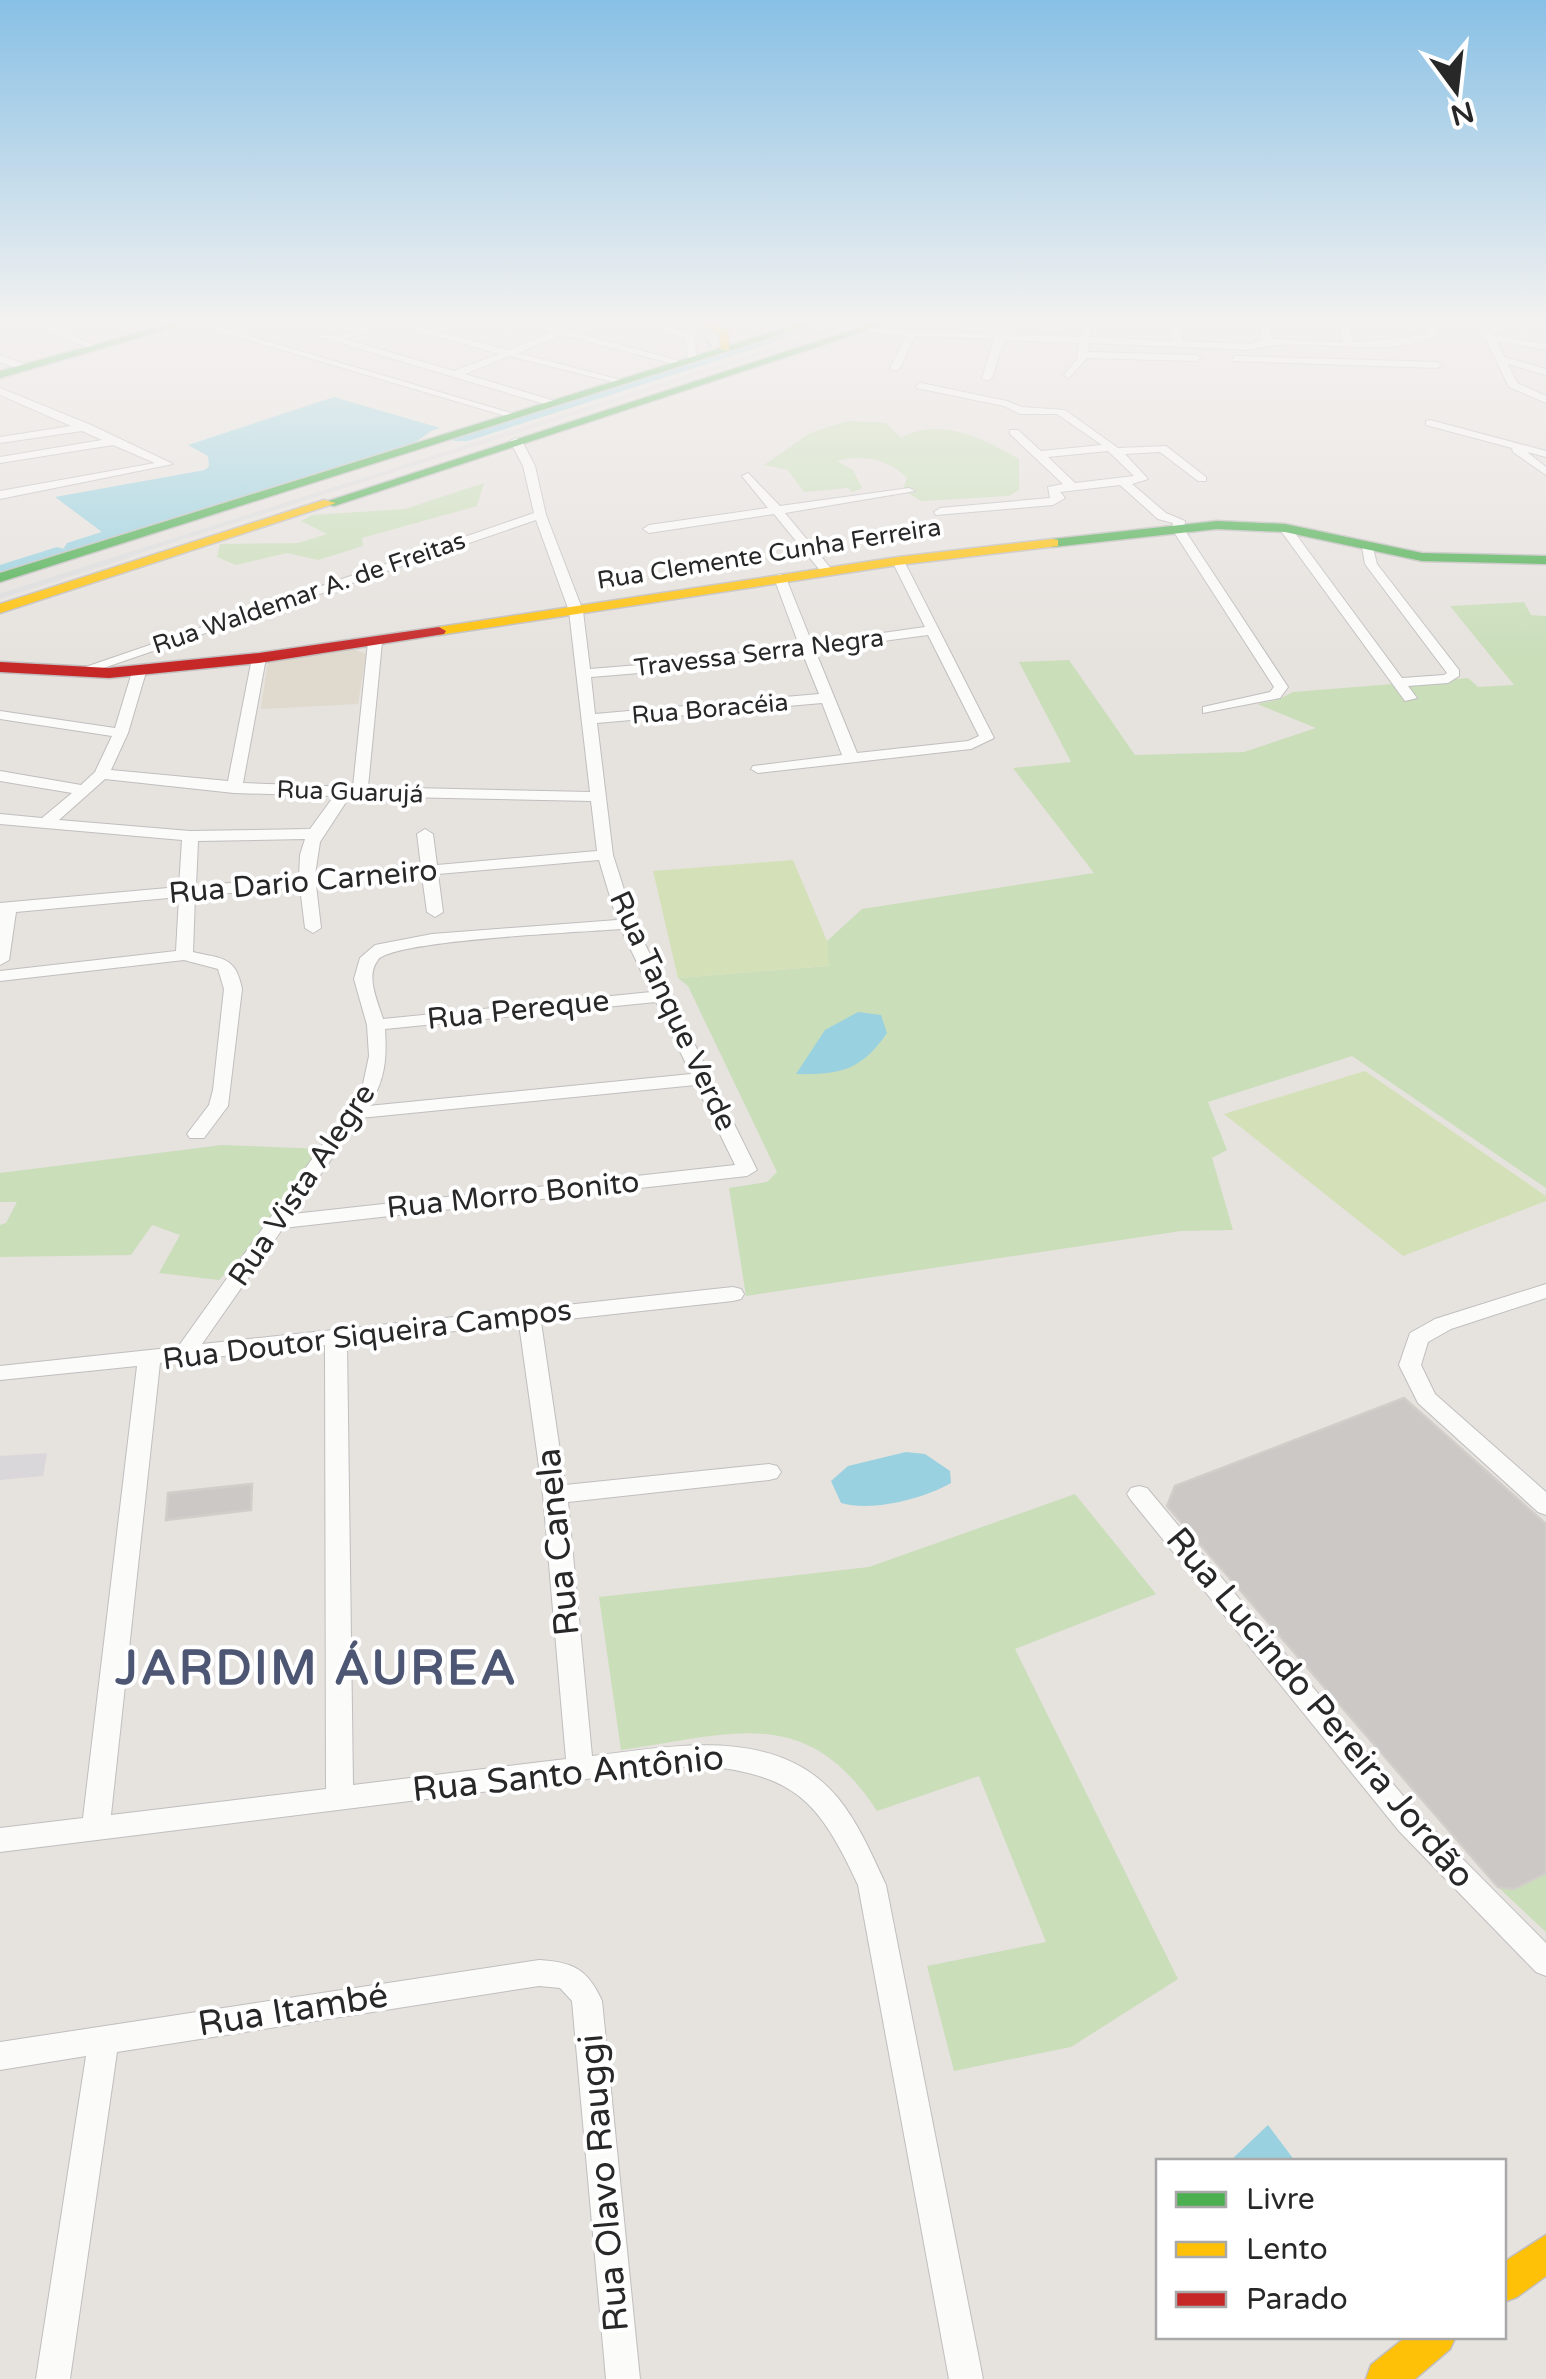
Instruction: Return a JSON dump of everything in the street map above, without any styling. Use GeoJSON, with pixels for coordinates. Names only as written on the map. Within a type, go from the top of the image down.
{"type":"FeatureCollection","features":[{"type":"Feature","properties":{"kind":"street"},"geometry":{"type":"LineString","coordinates":[[0,440],[33,435]]}},
{"type":"Feature","properties":{"kind":"street"},"geometry":{"type":"LineString","coordinates":[[0,495],[167,464],[106,435]]}},
{"type":"Feature","properties":{"kind":"street"},"geometry":{"type":"LineString","coordinates":[[0,578],[447,435]]}},
{"type":"Feature","properties":{"kind":"street"},"geometry":{"type":"LineString","coordinates":[[0,609],[535,435]]}},
{"type":"Feature","properties":{"kind":"street"},"geometry":{"type":"LineString","coordinates":[[1017,435],[1072,486]]}},
{"type":"Feature","properties":{"kind":"street"},"geometry":{"type":"LineString","coordinates":[[940,512],[1054,500],[1059,498],[1052,488],[1143,478],[1091,435]]}},
{"type":"Feature","properties":{"kind":"street"},"geometry":{"type":"LineString","coordinates":[[1472,435],[1546,454]]}},
{"type":"Feature","properties":{"kind":"street"},"geometry":{"type":"LineString","coordinates":[[0,460],[117,440]]}},
{"type":"Feature","properties":{"kind":"street","name":"Rua Tanque Verde"},"geometry":{"type":"LineString","coordinates":[[516,441],[529,466],[540,515],[576,611],[592,719],[605,855],[627,924],[747,1170]]}},
{"type":"Feature","properties":{"kind":"street"},"geometry":{"type":"LineString","coordinates":[[1511,446],[1546,472]]}},
{"type":"Feature","properties":{"kind":"street"},"geometry":{"type":"LineString","coordinates":[[1038,455],[1162,448],[1202,479]]}},
{"type":"Feature","properties":{"kind":"street"},"geometry":{"type":"LineString","coordinates":[[748,476],[827,571]]}},
{"type":"Feature","properties":{"kind":"street"},"geometry":{"type":"LineString","coordinates":[[1123,482],[1170,522],[1281,687],[1274,694],[1208,710]]}},
{"type":"Feature","properties":{"kind":"street"},"geometry":{"type":"LineString","coordinates":[[649,529],[909,491]]}},
{"type":"Feature","properties":{"kind":"street","name":"Rua Waldemar A. de Freitas"},"geometry":{"type":"LineString","coordinates":[[78,672],[540,515]]}},
{"type":"Feature","properties":{"kind":"street","name":"Rua Clemente Cunha Ferreira"},"geometry":{"type":"LineString","coordinates":[[0,668],[139,672],[259,658],[1170,522],[1284,528],[1443,559],[1546,560]]}},
{"type":"Feature","properties":{"kind":"street"},"geometry":{"type":"LineString","coordinates":[[1284,528],[1410,698]]}},
{"type":"Feature","properties":{"kind":"street"},"geometry":{"type":"LineString","coordinates":[[1368,547],[1372,564],[1454,673],[1448,679],[1400,682]]}},
{"type":"Feature","properties":{"kind":"street"},"geometry":{"type":"LineString","coordinates":[[758,768],[972,745],[987,738],[898,561]]}},
{"type":"Feature","properties":{"kind":"street"},"geometry":{"type":"LineString","coordinates":[[780,578],[850,758]]}},
{"type":"Feature","properties":{"kind":"street","name":"Travessa Serra Negra"},"geometry":{"type":"LineString","coordinates":[[586,673],[676,666],[932,630]]}},
{"type":"Feature","properties":{"kind":"street"},"geometry":{"type":"LineString","coordinates":[[313,928],[308,881],[311,834],[352,792],[375,642]]}},
{"type":"Feature","properties":{"kind":"street"},"geometry":{"type":"LineString","coordinates":[[234,788],[259,658]]}},
{"type":"Feature","properties":{"kind":"street"},"geometry":{"type":"LineString","coordinates":[[46,823],[102,774],[122,733],[139,672]]}},
{"type":"Feature","properties":{"kind":"street","name":"Rua Boracéia"},"geometry":{"type":"LineString","coordinates":[[592,719],[827,698]]}},
{"type":"Feature","properties":{"kind":"street"},"geometry":{"type":"LineString","coordinates":[[0,715],[122,733]]}},
{"type":"Feature","properties":{"kind":"street","name":"Rua Guarujá"},"geometry":{"type":"LineString","coordinates":[[102,774],[234,788],[598,797]]}},
{"type":"Feature","properties":{"kind":"street"},"geometry":{"type":"LineString","coordinates":[[0,776],[84,790]]}},
{"type":"Feature","properties":{"kind":"street"},"geometry":{"type":"LineString","coordinates":[[4,821],[190,836],[311,834]]}},
{"type":"Feature","properties":{"kind":"street"},"geometry":{"type":"LineString","coordinates":[[426,834],[435,912]]}},
{"type":"Feature","properties":{"kind":"street"},"geometry":{"type":"LineString","coordinates":[[184,955],[190,836]]}},
{"type":"Feature","properties":{"kind":"street","name":"Rua Dario Carneiro"},"geometry":{"type":"LineString","coordinates":[[4,908],[605,855]]}},
{"type":"Feature","properties":{"kind":"street"},"geometry":{"type":"LineString","coordinates":[[0,960],[4,908]]}},
{"type":"Feature","properties":{"kind":"street","name":"Rua Vista Alegre"},"geometry":{"type":"LineString","coordinates":[[183,1355],[357,1113],[377,1072],[376,1025],[362,978],[369,958],[382,950],[432,940],[627,924]]}},
{"type":"Feature","properties":{"kind":"street"},"geometry":{"type":"LineString","coordinates":[[0,976],[184,955],[224,965],[230,972],[233,989],[222,1090],[218,1106],[197,1134]]}},
{"type":"Feature","properties":{"kind":"street","name":"Rua Pereque"},"geometry":{"type":"LineString","coordinates":[[376,1025],[660,996]]}},
{"type":"Feature","properties":{"kind":"street"},"geometry":{"type":"LineString","coordinates":[[357,1113],[700,1078]]}},
{"type":"Feature","properties":{"kind":"street","name":"Rua Morro Bonito"},"geometry":{"type":"LineString","coordinates":[[280,1222],[747,1170]]}},
{"type":"Feature","properties":{"kind":"street"},"geometry":{"type":"LineString","coordinates":[[1546,1292],[1443,1324],[1418,1338],[1410,1364],[1426,1398],[1546,1506]]}},
{"type":"Feature","properties":{"kind":"street","name":"Rua Doutor Siqueira Campos"},"geometry":{"type":"LineString","coordinates":[[0,1373],[149,1360],[733,1294]]}},
{"type":"Feature","properties":{"kind":"street","name":"Rua Canela"},"geometry":{"type":"LineString","coordinates":[[529,1316],[555,1495],[580,1768]]}},
{"type":"Feature","properties":{"kind":"street"},"geometry":{"type":"LineString","coordinates":[[336,1338],[340,1798]]}},
{"type":"Feature","properties":{"kind":"street"},"geometry":{"type":"LineString","coordinates":[[96,1827],[149,1360]]}},
{"type":"Feature","properties":{"kind":"street"},"geometry":{"type":"LineString","coordinates":[[555,1495],[769,1472]]}},
{"type":"Feature","properties":{"kind":"street","name":"Rua Lucindo Pereira Jordão"},"geometry":{"type":"LineString","coordinates":[[1139,1494],[1409,1823],[1546,1963]]}},
{"type":"Feature","properties":{"kind":"street","name":"Rua Santo Antônio"},"geometry":{"type":"LineString","coordinates":[[0,1840],[700,1754],[740,1757],[788,1770],[820,1794],[849,1834],[872,1885],[966,2379]]}},
{"type":"Feature","properties":{"kind":"street","name":"Rua Itambé"},"geometry":{"type":"LineString","coordinates":[[0,2056],[539,1973],[559,1974],[583,1988]]}},
{"type":"Feature","properties":{"kind":"street","name":"Rua Olavo Rauggi"},"geometry":{"type":"LineString","coordinates":[[583,1988],[622,2379]]}},
{"type":"Feature","properties":{"kind":"street"},"geometry":{"type":"LineString","coordinates":[[53,2379],[104,2038]]}},
{"type":"Feature","properties":{"kind":"street"},"geometry":{"type":"LineString","coordinates":[[1506,2283],[1546,2253]]}},
{"type":"Feature","properties":{"kind":"street"},"geometry":{"type":"LineString","coordinates":[[1385,2379],[1434,2339]]}},
{"type":"Feature","properties":{"kind":"shaded area"},"geometry":{"type":"Polygon","coordinates":[[[353,649],[366,654],[358,704],[261,709],[268,662],[353,649]]]}},
{"type":"Feature","properties":{"kind":"shaded area"},"geometry":{"type":"Polygon","coordinates":[[[47,1453],[43,1476],[0,1480],[0,1456],[47,1453]]]}},
{"type":"Feature","properties":{"kind":"green space"},"geometry":{"type":"Polygon","coordinates":[[[807,435],[968,435],[1019,459],[1019,490],[1009,496],[921,501],[903,490],[907,478],[892,466],[856,458],[837,461],[853,470],[862,488],[852,492],[848,488],[804,492],[788,470],[764,465],[807,435]]]}},
{"type":"Feature","properties":{"kind":"green space"},"geometry":{"type":"Polygon","coordinates":[[[484,483],[477,506],[362,538],[363,546],[318,560],[287,553],[236,565],[217,557],[220,544],[298,543],[327,534],[301,521],[312,515],[405,509],[484,483]]]}},
{"type":"Feature","properties":{"kind":"green space"},"geometry":{"type":"Polygon","coordinates":[[[1524,602],[1531,615],[1546,616],[1546,1188],[1352,1056],[1208,1102],[1227,1150],[1212,1158],[1233,1230],[1181,1231],[746,1296],[729,1188],[767,1182],[777,1172],[688,986],[678,978],[828,966],[827,941],[862,909],[1094,873],[1013,768],[1071,762],[1019,662],[1069,660],[1135,755],[1244,752],[1316,728],[1257,704],[1293,692],[1468,678],[1478,687],[1514,685],[1450,606],[1524,602]]]}},
{"type":"Feature","properties":{"kind":"green space"},"geometry":{"type":"Polygon","coordinates":[[[793,860],[827,941],[829,966],[678,978],[653,871],[793,860]]]}},
{"type":"Feature","properties":{"kind":"green space"},"geometry":{"type":"Polygon","coordinates":[[[1365,1071],[1546,1196],[1546,1201],[1403,1256],[1224,1114],[1365,1071]]]}},
{"type":"Feature","properties":{"kind":"green space"},"geometry":{"type":"Polygon","coordinates":[[[222,1145],[324,1149],[278,1217],[219,1280],[159,1273],[180,1235],[152,1225],[131,1255],[0,1257],[0,1225],[6,1223],[17,1202],[0,1202],[0,1173],[222,1145]]]}},
{"type":"Feature","properties":{"kind":"green space"},"geometry":{"type":"Polygon","coordinates":[[[1075,1494],[1156,1594],[1015,1649],[1178,1979],[1071,2047],[954,2071],[927,1966],[1046,1942],[979,1776],[877,1811],[850,1776],[823,1753],[794,1740],[764,1734],[732,1734],[621,1750],[599,1597],[869,1567],[1075,1494]]]}},
{"type":"Feature","properties":{"kind":"green space"},"geometry":{"type":"Polygon","coordinates":[[[1546,1873],[1546,1932],[1498,1887],[1514,1888],[1546,1873]]]}},
{"type":"Feature","properties":{"kind":"water"},"geometry":{"type":"Polygon","coordinates":[[[218,435],[417,435],[102,532],[55,497],[205,470],[209,466],[208,456],[188,445],[218,435]]]}},
{"type":"Feature","properties":{"kind":"water"},"geometry":{"type":"Polygon","coordinates":[[[858,1012],[881,1015],[887,1033],[868,1056],[837,1071],[796,1074],[825,1030],[858,1012]]]}},
{"type":"Feature","properties":{"kind":"water"},"geometry":{"type":"Polygon","coordinates":[[[906,1452],[925,1454],[950,1471],[951,1483],[897,1502],[867,1506],[841,1503],[831,1481],[848,1466],[906,1452]]]}},
{"type":"Feature","properties":{"kind":"water"},"geometry":{"type":"Polygon","coordinates":[[[1268,2125],[1294,2159],[1232,2159],[1268,2125]]]}},
{"type":"Feature","properties":{"kind":"building"},"geometry":{"type":"Polygon","coordinates":[[[1404,1398],[1546,1524],[1546,1873],[1514,1889],[1498,1887],[1167,1506],[1175,1486],[1404,1398]]]}},
{"type":"Feature","properties":{"kind":"building"},"geometry":{"type":"Polygon","coordinates":[[[252,1484],[251,1510],[166,1520],[168,1493],[252,1484]]]}},
{"type":"Feature","properties":{"kind":"waterway"},"geometry":{"type":"LineString","coordinates":[[75,548],[402,443],[415,435]]}},
{"type":"Feature","properties":{"kind":"waterway"},"geometry":{"type":"LineString","coordinates":[[461,437],[467,435]]}},
{"type":"Feature","properties":{"kind":"waterway"},"geometry":{"type":"LineString","coordinates":[[0,572],[57,554]]}},
{"type":"Feature","properties":{"kind":"railway"},"geometry":{"type":"LineString","coordinates":[[121,557],[504,435]]}},
{"type":"Feature","properties":{"kind":"railway"},"geometry":{"type":"LineString","coordinates":[[0,596],[129,555]]}},
{"type":"Feature","properties":{"kind":"traffic: fast"},"geometry":{"type":"LineString","coordinates":[[0,578],[455,435]]}},
{"type":"Feature","properties":{"kind":"traffic: fast"},"geometry":{"type":"LineString","coordinates":[[329,503],[539,435]]}},
{"type":"Feature","properties":{"kind":"traffic: fast"},"geometry":{"type":"LineString","coordinates":[[1053,543],[1217,525],[1285,528],[1422,557],[1546,560]]}},
{"type":"Feature","properties":{"kind":"traffic: slow"},"geometry":{"type":"LineString","coordinates":[[0,609],[329,503]]}},
{"type":"Feature","properties":{"kind":"traffic: slow"},"geometry":{"type":"LineString","coordinates":[[439,631],[898,561],[1053,543]]}},
{"type":"Feature","properties":{"kind":"traffic: slow"},"geometry":{"type":"LineString","coordinates":[[1506,2283],[1546,2253]]}},
{"type":"Feature","properties":{"kind":"traffic: slow"},"geometry":{"type":"LineString","coordinates":[[1385,2379],[1433,2339]]}},
{"type":"Feature","properties":{"kind":"traffic: jam"},"geometry":{"type":"LineString","coordinates":[[0,667],[109,673],[259,658],[439,631]]}},
{"type":"Feature","properties":{"kind":"district","name":"JARDIM ÁUREA"},"geometry":{"type":"Point","coordinates":[317,1669]}}]}
